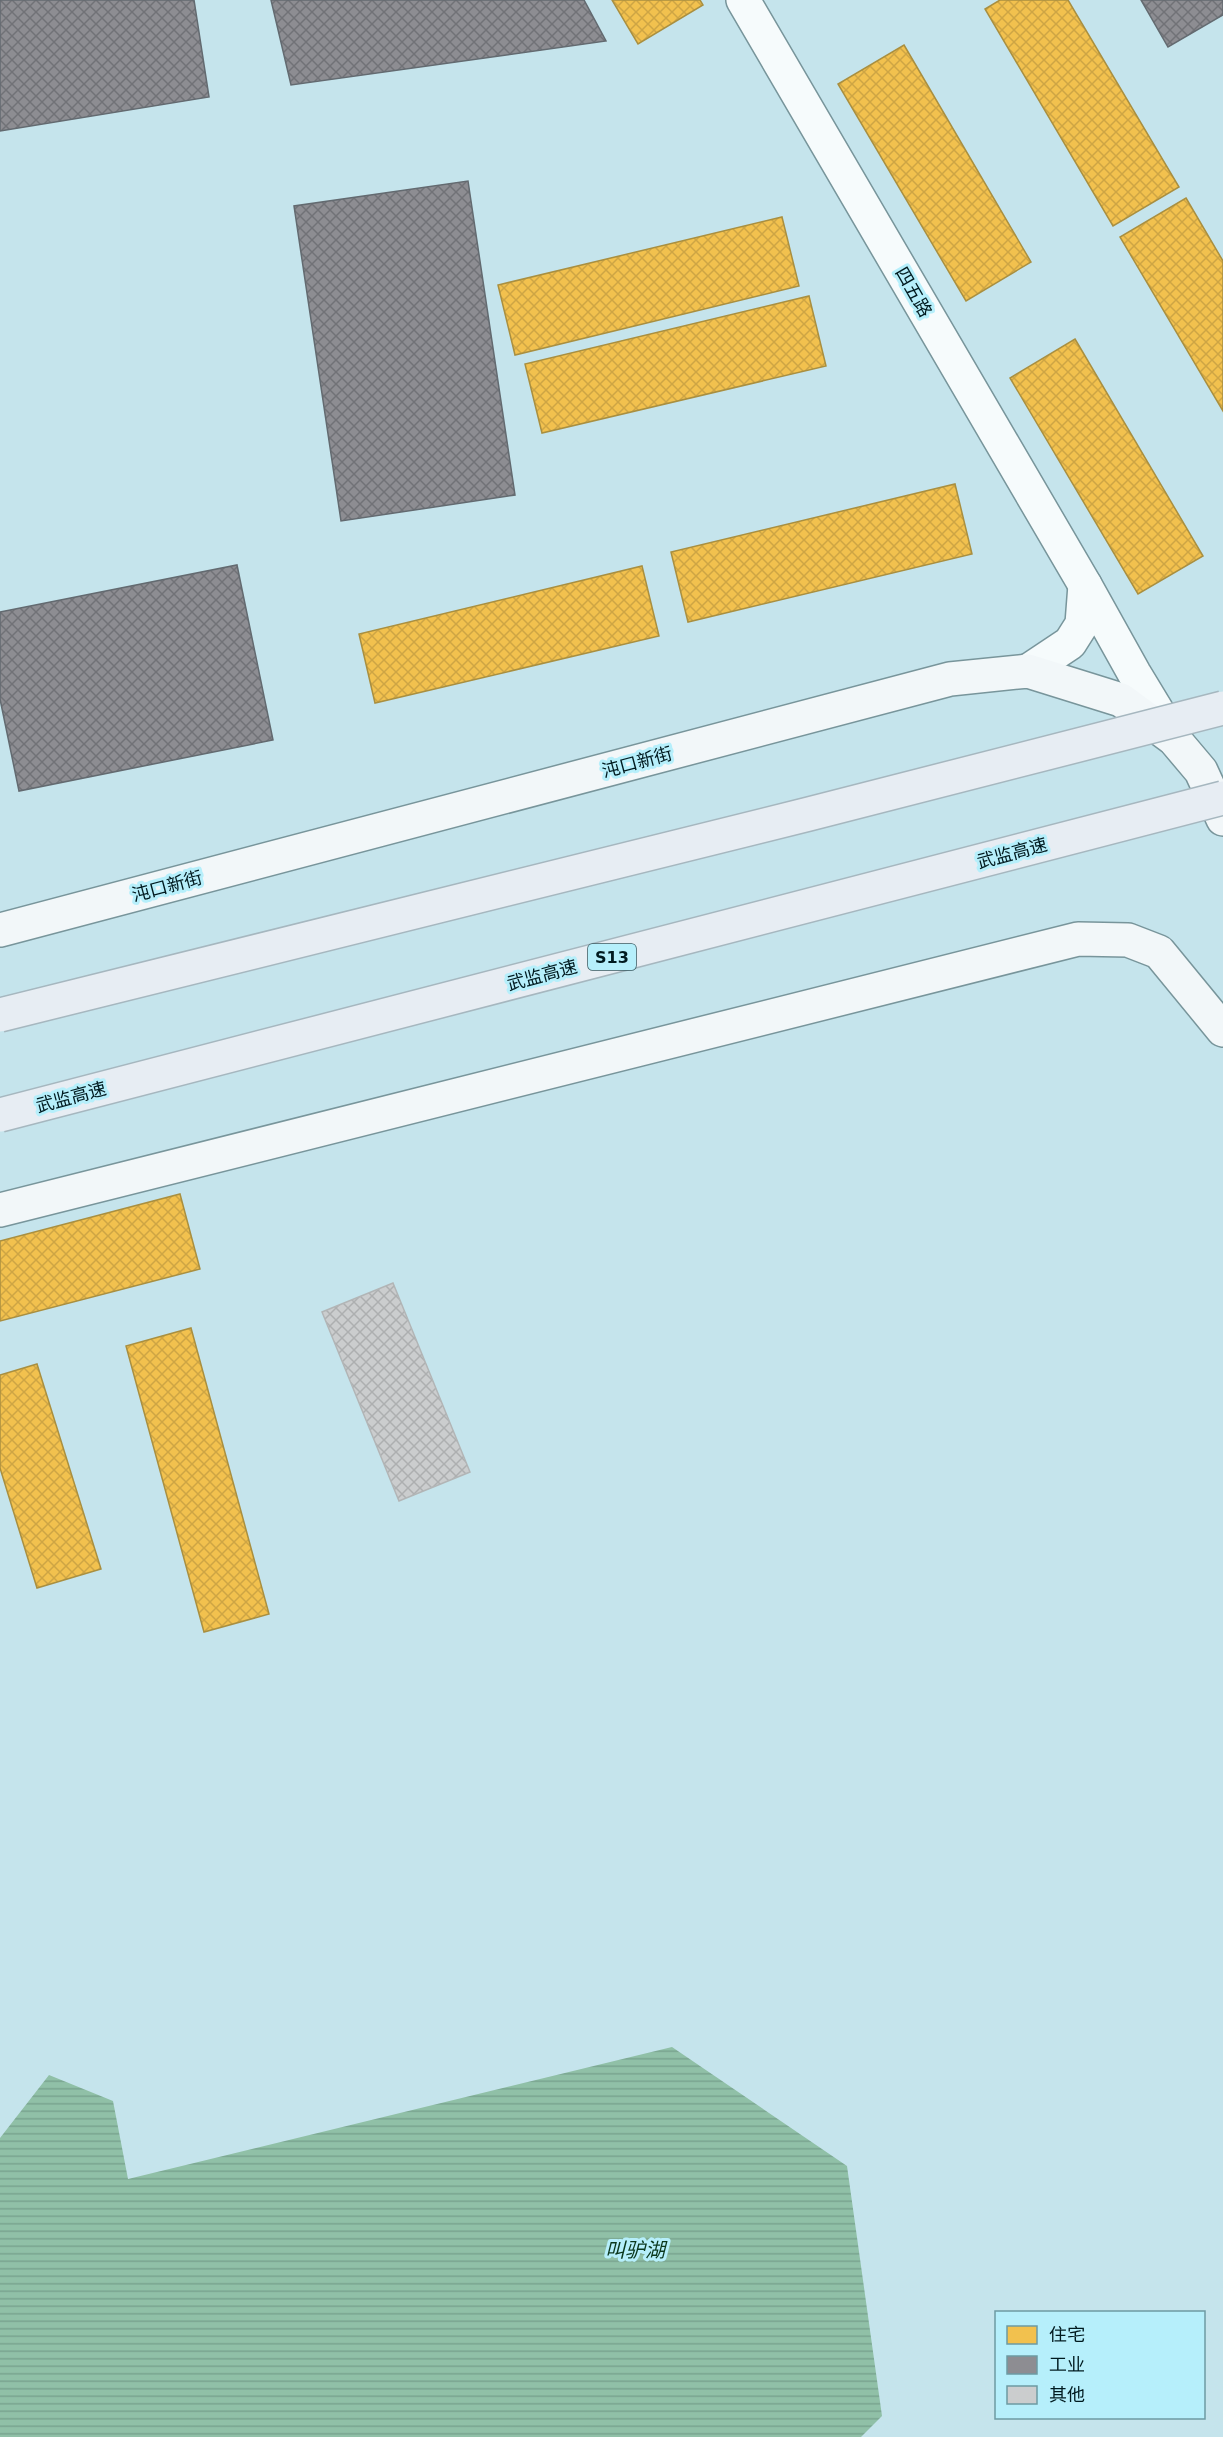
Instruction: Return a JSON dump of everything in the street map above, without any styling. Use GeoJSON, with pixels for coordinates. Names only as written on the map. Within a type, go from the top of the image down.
{"type":"FeatureCollection","features":[{"type":"Feature","properties":{"kind":"highway"},"geometry":{"type":"LineString","coordinates":[[0,1015],[809,814],[1223,708]]}},
{"type":"Feature","properties":{"kind":"highway","name":"武监高速"},"geometry":{"type":"LineString","coordinates":[[0,1115],[1223,798]]}},
{"type":"Feature","properties":{"kind":"main road","name":"沌口新街"},"geometry":{"type":"LineString","coordinates":[[0,930],[950,679],[1028,671],[1120,700],[1174,739],[1201,771],[1223,819]]}},
{"type":"Feature","properties":{"kind":"main road"},"geometry":{"type":"LineString","coordinates":[[0,1210],[1078,939],[1128,940],[1159,952],[1223,1030]]}},
{"type":"Feature","properties":{"kind":"street","name":"四五路"},"geometry":{"type":"LineString","coordinates":[[743,0],[1174,739]]}},
{"type":"Feature","properties":{"kind":"street"},"geometry":{"type":"LineString","coordinates":[[1028,671],[1070,644],[1082,624],[1085,585]]}},
{"type":"Feature","properties":{"kind":"water","name":"叫驴湖"},"geometry":{"type":"Polygon","coordinates":[[[672,2047],[847,2166],[882,2416],[861,2437],[0,2437],[0,2138],[49,2075],[113,2101],[128,2179],[672,2047]]]}},
{"type":"Feature","properties":{"kind":"building: 住宅"},"geometry":{"type":"Polygon","coordinates":[[[612,0],[700,0],[703,5],[638,44],[612,0]]]}},
{"type":"Feature","properties":{"kind":"building: 住宅"},"geometry":{"type":"Polygon","coordinates":[[[1000,0],[1068,0],[1179,187],[1113,226],[985,9],[1000,0]]]}},
{"type":"Feature","properties":{"kind":"building: 住宅"},"geometry":{"type":"Polygon","coordinates":[[[904,45],[1031,262],[966,301],[838,84],[904,45]]]}},
{"type":"Feature","properties":{"kind":"building: 住宅"},"geometry":{"type":"Polygon","coordinates":[[[1186,198],[1223,261],[1223,411],[1120,237],[1186,198]]]}},
{"type":"Feature","properties":{"kind":"building: 住宅"},"geometry":{"type":"Polygon","coordinates":[[[782,217],[799,286],[515,355],[498,285],[782,217]]]}},
{"type":"Feature","properties":{"kind":"building: 住宅"},"geometry":{"type":"Polygon","coordinates":[[[809,296],[826,366],[542,433],[525,364],[809,296]]]}},
{"type":"Feature","properties":{"kind":"building: 住宅"},"geometry":{"type":"Polygon","coordinates":[[[1075,339],[1203,556],[1138,594],[1010,378],[1075,339]]]}},
{"type":"Feature","properties":{"kind":"building: 住宅"},"geometry":{"type":"Polygon","coordinates":[[[955,484],[972,554],[688,622],[671,552],[955,484]]]}},
{"type":"Feature","properties":{"kind":"building: 住宅"},"geometry":{"type":"Polygon","coordinates":[[[642,566],[659,636],[375,703],[359,634],[642,566]]]}},
{"type":"Feature","properties":{"kind":"building: 住宅"},"geometry":{"type":"Polygon","coordinates":[[[180,1194],[200,1269],[0,1321],[0,1241],[180,1194]]]}},
{"type":"Feature","properties":{"kind":"building: 住宅"},"geometry":{"type":"Polygon","coordinates":[[[191,1328],[269,1614],[204,1632],[126,1346],[191,1328]]]}},
{"type":"Feature","properties":{"kind":"building: 住宅"},"geometry":{"type":"Polygon","coordinates":[[[37,1364],[101,1569],[37,1588],[0,1468],[0,1375],[37,1364]]]}},
{"type":"Feature","properties":{"kind":"building: 工业"},"geometry":{"type":"Polygon","coordinates":[[[0,0],[194,0],[209,97],[0,131],[0,0]]]}},
{"type":"Feature","properties":{"kind":"building: 工业"},"geometry":{"type":"Polygon","coordinates":[[[271,0],[584,0],[606,41],[291,85],[271,0]]]}},
{"type":"Feature","properties":{"kind":"building: 工业"},"geometry":{"type":"Polygon","coordinates":[[[1141,0],[1223,0],[1223,15],[1168,47],[1141,0]]]}},
{"type":"Feature","properties":{"kind":"building: 工业"},"geometry":{"type":"Polygon","coordinates":[[[468,181],[515,495],[341,521],[294,206],[468,181]]]}},
{"type":"Feature","properties":{"kind":"building: 工业"},"geometry":{"type":"Polygon","coordinates":[[[237,565],[273,740],[19,791],[0,699],[0,612],[237,565]]]}},
{"type":"Feature","properties":{"kind":"building: 其他"},"geometry":{"type":"Polygon","coordinates":[[[393,1283],[470,1472],[399,1501],[322,1312],[393,1283]]]}}]}
